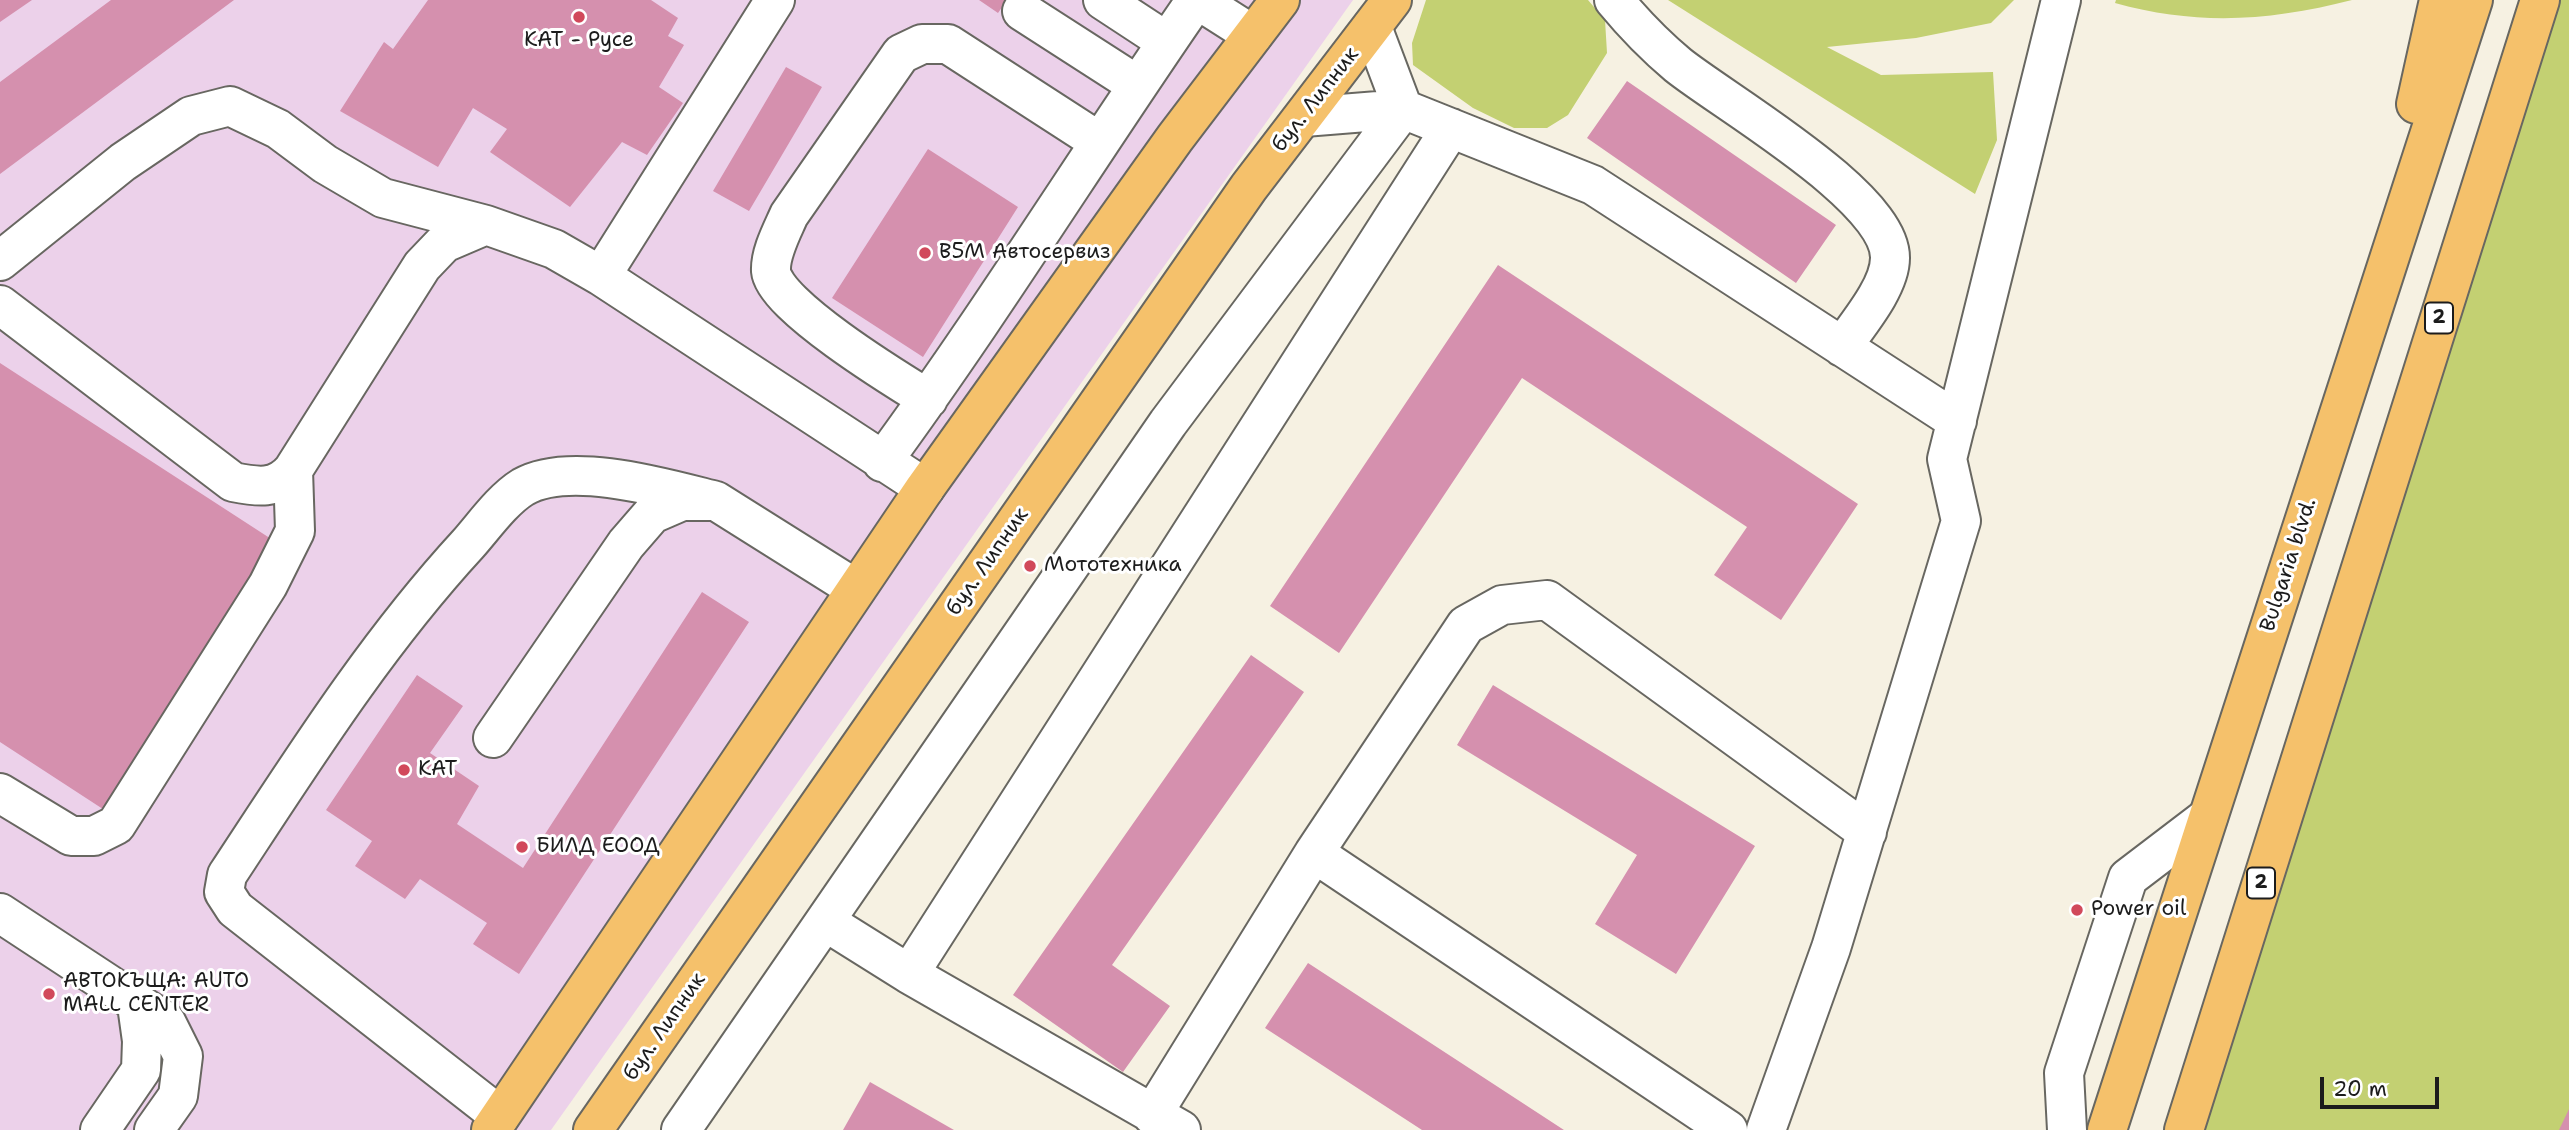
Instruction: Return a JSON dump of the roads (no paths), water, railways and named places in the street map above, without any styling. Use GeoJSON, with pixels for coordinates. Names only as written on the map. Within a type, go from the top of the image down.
{"type":"FeatureCollection","features":[{"type":"Feature","properties":{"kind":"main road"},"geometry":{"type":"LineString","coordinates":[[504,1125],[925,488],[1280,0]]}},
{"type":"Feature","properties":{"kind":"main road"},"geometry":{"type":"LineString","coordinates":[[2372,309],[2439,0]]}},
{"type":"Feature","properties":{"kind":"main road","name":"Bulgaria blvd."},"geometry":{"type":"LineString","coordinates":[[2108,1130],[2473,0]]}},
{"type":"Feature","properties":{"kind":"main road","name":"2"},"geometry":{"type":"LineString","coordinates":[[2184,1130],[2540,0]]}},
{"type":"Feature","properties":{"kind":"main road","name":"бул. Липник"},"geometry":{"type":"LineString","coordinates":[[593,1130],[1241,198],[1382,14]]}},
{"type":"Feature","properties":{"kind":"lane"},"geometry":{"type":"LineString","coordinates":[[601,276],[775,0]]}},
{"type":"Feature","properties":{"kind":"lane"},"geometry":{"type":"LineString","coordinates":[[1103,0],[1167,42]]}},
{"type":"Feature","properties":{"kind":"lane"},"geometry":{"type":"LineString","coordinates":[[882,462],[928,399],[1098,141],[1197,0],[1253,35]]}},
{"type":"Feature","properties":{"kind":"lane"},"geometry":{"type":"LineString","coordinates":[[1614,0],[1636,27],[1678,65],[1814,161],[1875,216],[1890,258],[1878,296],[1842,346]]}},
{"type":"Feature","properties":{"kind":"lane"},"geometry":{"type":"LineString","coordinates":[[1766,1130],[1831,948],[1961,522],[1947,459],[2060,0]]}},
{"type":"Feature","properties":{"kind":"lane"},"geometry":{"type":"LineString","coordinates":[[1022,11],[1138,85]]}},
{"type":"Feature","properties":{"kind":"lane"},"geometry":{"type":"LineString","coordinates":[[681,1130],[1168,423],[1403,109],[1382,14]]}},
{"type":"Feature","properties":{"kind":"lane"},"geometry":{"type":"LineString","coordinates":[[928,399],[785,298],[771,272],[778,240],[789,215],[901,54],[922,44],[948,44],[1098,141]]}},
{"type":"Feature","properties":{"kind":"lane"},"geometry":{"type":"LineString","coordinates":[[0,261],[123,162],[191,116],[230,106],[278,129],[325,164],[383,198],[486,225],[554,249],[601,276],[925,488]]}},
{"type":"Feature","properties":{"kind":"lane"},"geometry":{"type":"LineString","coordinates":[[1304,117],[1403,109],[1593,185],[1957,421]]}},
{"type":"Feature","properties":{"kind":"lane"},"geometry":{"type":"LineString","coordinates":[[909,974],[1451,128]]}},
{"type":"Feature","properties":{"kind":"lane"},"geometry":{"type":"LineString","coordinates":[[0,305],[233,482],[258,487],[275,485],[293,470],[422,266],[444,243],[486,225]]}},
{"type":"Feature","properties":{"kind":"lane"},"geometry":{"type":"LineString","coordinates":[[0,793],[71,836],[94,836],[116,825],[268,585],[284,555],[295,531],[293,470]]}},
{"type":"Feature","properties":{"kind":"lane"},"geometry":{"type":"LineString","coordinates":[[504,1125],[235,909],[224,892],[227,875],[380,648],[442,572],[524,487],[547,480],[597,476],[635,481],[716,501],[856,589]]}},
{"type":"Feature","properties":{"kind":"lane"},"geometry":{"type":"LineString","coordinates":[[493,738],[626,544],[652,514],[682,501],[716,501]]}},
{"type":"Feature","properties":{"kind":"lane"},"geometry":{"type":"LineString","coordinates":[[826,922],[909,974],[1166,1122],[1314,853],[1466,625],[1502,605],[1547,600],[1867,832]]}},
{"type":"Feature","properties":{"kind":"lane"},"geometry":{"type":"LineString","coordinates":[[2067,1130],[2064,1073],[2128,878],[2208,817]]}},
{"type":"Feature","properties":{"kind":"lane"},"geometry":{"type":"LineString","coordinates":[[1314,853],[1728,1130]]}},
{"type":"Feature","properties":{"kind":"lane"},"geometry":{"type":"LineString","coordinates":[[0,913],[166,1022],[183,1056],[178,1096],[154,1130]]}},
{"type":"Feature","properties":{"kind":"lane"},"geometry":{"type":"LineString","coordinates":[[100,1130],[141,1070],[142,1041],[137,1005]]}},
{"type":"Feature","properties":{"kind":"place","name":"КАТ - Русе"},"geometry":{"type":"Point","coordinates":[579,17]}},
{"type":"Feature","properties":{"kind":"place","name":"В5М Автосервиз"},"geometry":{"type":"Point","coordinates":[925,253]}},
{"type":"Feature","properties":{"kind":"place","name":"Мототехника"},"geometry":{"type":"Point","coordinates":[1030,566]}},
{"type":"Feature","properties":{"kind":"place","name":"КАТ"},"geometry":{"type":"Point","coordinates":[404,770]}},
{"type":"Feature","properties":{"kind":"place","name":"БИЛД ЕООД"},"geometry":{"type":"Point","coordinates":[522,847]}},
{"type":"Feature","properties":{"kind":"place","name":"Power oil"},"geometry":{"type":"Point","coordinates":[2077,910]}},
{"type":"Feature","properties":{"kind":"place","name":"АВТОКЪЩА: AUTO MALL CENTER"},"geometry":{"type":"Point","coordinates":[49,994]}}]}
